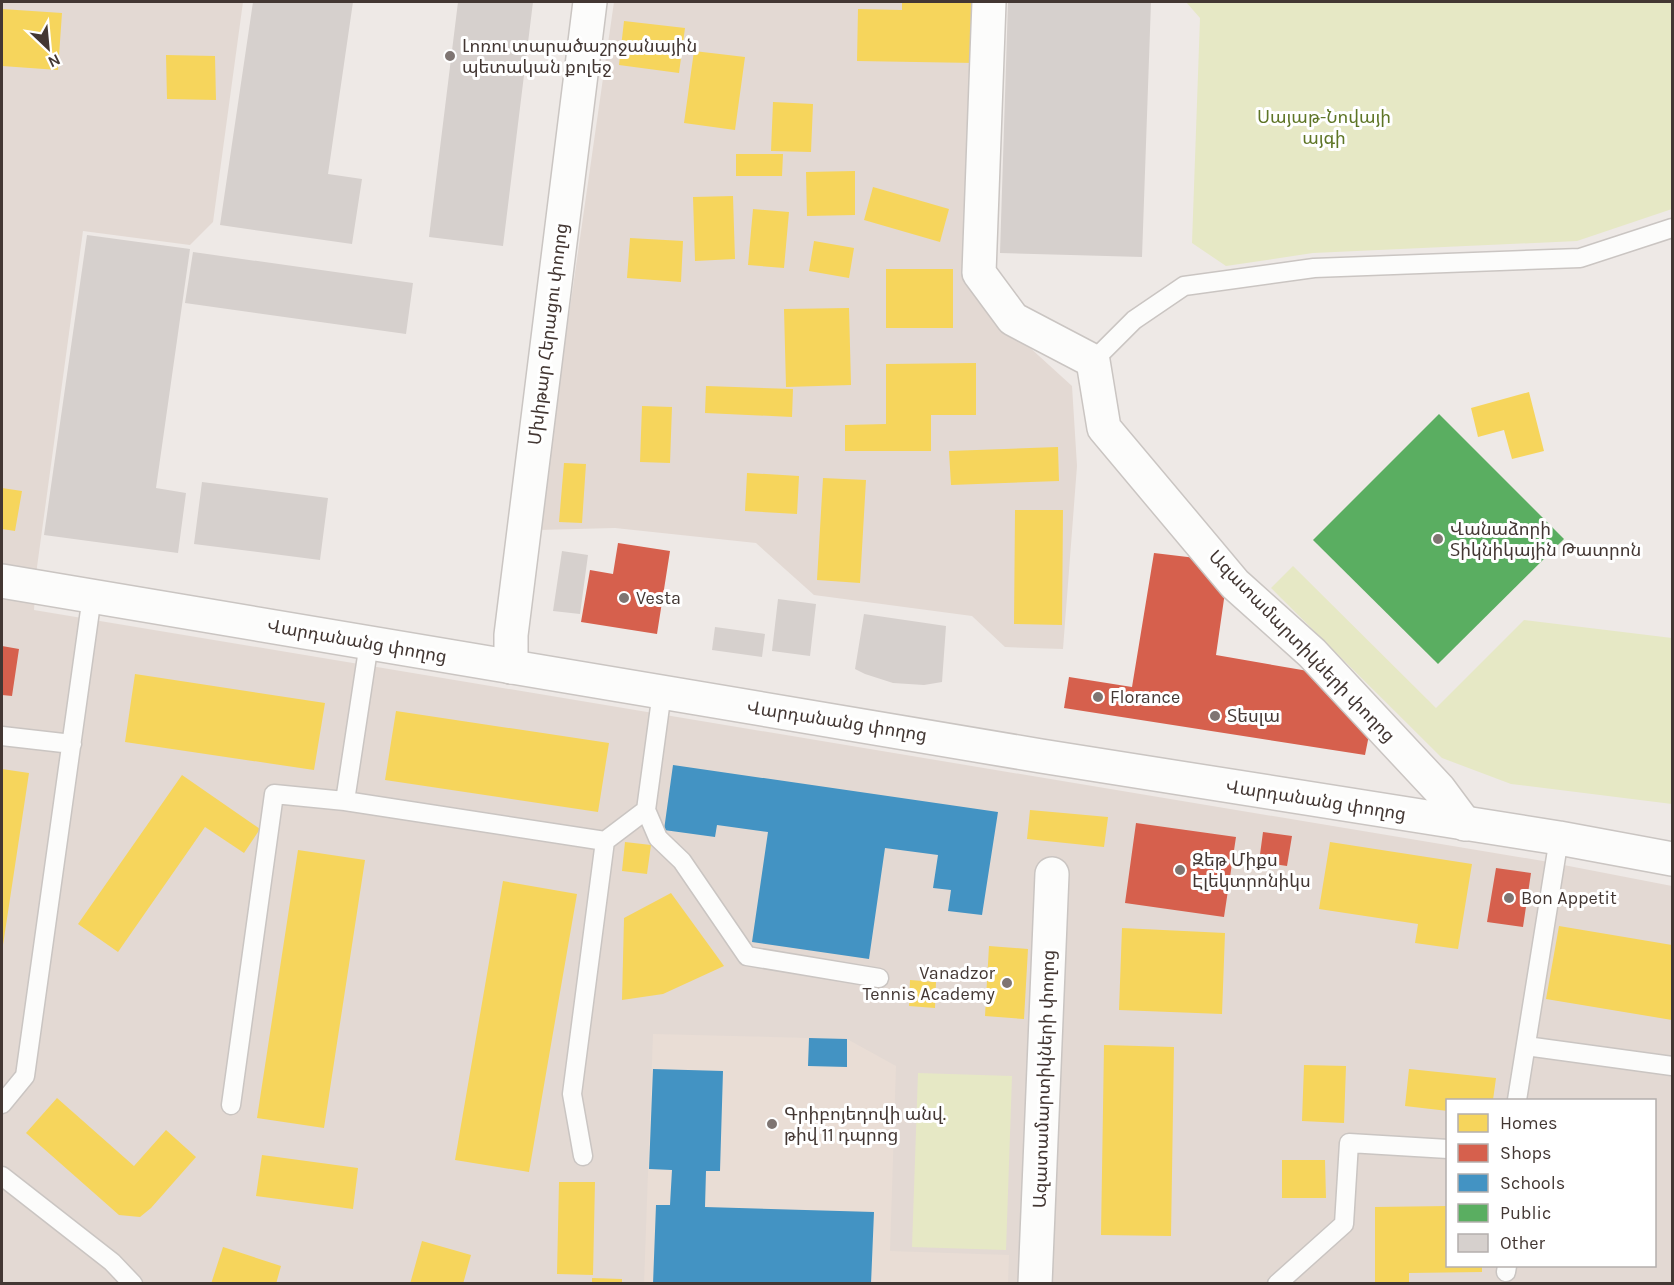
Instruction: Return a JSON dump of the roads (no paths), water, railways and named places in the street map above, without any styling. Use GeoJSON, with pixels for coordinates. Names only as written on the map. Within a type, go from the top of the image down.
{"type":"FeatureCollection","features":[{"type":"Feature","properties":{"kind":"street","name":"Մխիթար Հերացու փողոց"},"geometry":{"type":"LineString","coordinates":[[511,667],[511,635],[590,2]]}},
{"type":"Feature","properties":{"kind":"street"},"geometry":{"type":"LineString","coordinates":[[988,2],[979,273],[1013,319],[1092,361]]}},
{"type":"Feature","properties":{"kind":"street","name":"Ազատամարտիկների փողոց"},"geometry":{"type":"LineString","coordinates":[[1092,361],[1104,428],[1235,584],[1312,653],[1439,789],[1465,824]]}},
{"type":"Feature","properties":{"kind":"street","name":"Վարդանանց փողոց"},"geometry":{"type":"LineString","coordinates":[[2,581],[662,692],[1559,838],[1672,859]]}},
{"type":"Feature","properties":{"kind":"street","name":"Ազատամարտիկների փողոց"},"geometry":{"type":"LineString","coordinates":[[1035,1284],[1052,874]]}},
{"type":"Feature","properties":{"kind":"lane"},"geometry":{"type":"LineString","coordinates":[[1092,361],[1134,320],[1184,286],[1314,268],[1580,258],[1672,228]]}},
{"type":"Feature","properties":{"kind":"lane"},"geometry":{"type":"LineString","coordinates":[[2,1104],[25,1076],[92,596]]}},
{"type":"Feature","properties":{"kind":"lane"},"geometry":{"type":"LineString","coordinates":[[345,801],[369,643]]}},
{"type":"Feature","properties":{"kind":"lane"},"geometry":{"type":"LineString","coordinates":[[662,692],[646,810],[658,838],[682,861],[747,956],[879,978]]}},
{"type":"Feature","properties":{"kind":"lane"},"geometry":{"type":"LineString","coordinates":[[2,736],[72,744]]}},
{"type":"Feature","properties":{"kind":"lane"},"geometry":{"type":"LineString","coordinates":[[231,1105],[274,794],[345,801],[605,841]]}},
{"type":"Feature","properties":{"kind":"lane"},"geometry":{"type":"LineString","coordinates":[[583,1156],[572,1094],[605,841],[646,810]]}},
{"type":"Feature","properties":{"kind":"lane"},"geometry":{"type":"LineString","coordinates":[[1517,1099],[1559,838]]}},
{"type":"Feature","properties":{"kind":"lane"},"geometry":{"type":"LineString","coordinates":[[1526,1047],[1672,1066]]}},
{"type":"Feature","properties":{"kind":"lane"},"geometry":{"type":"LineString","coordinates":[[1277,1284],[1344,1224],[1349,1143],[1446,1149]]}},
{"type":"Feature","properties":{"kind":"lane"},"geometry":{"type":"LineString","coordinates":[[2,1176],[112,1262],[133,1284]]}},
{"type":"Feature","properties":{"kind":"place","name":"Լոռու տարածաշրջանային պետական քոլեջ"},"geometry":{"type":"Point","coordinates":[450,56]}},
{"type":"Feature","properties":{"kind":"place","name":"Վանաձորի Տիկնիկային Թատրոն"},"geometry":{"type":"Point","coordinates":[1438,539]}},
{"type":"Feature","properties":{"kind":"place","name":"Vesta"},"geometry":{"type":"Point","coordinates":[624,598]}},
{"type":"Feature","properties":{"kind":"place","name":"Florance"},"geometry":{"type":"Point","coordinates":[1098,697]}},
{"type":"Feature","properties":{"kind":"place","name":"Տեսլա"},"geometry":{"type":"Point","coordinates":[1215,716]}},
{"type":"Feature","properties":{"kind":"place","name":"Զեթ Միքս Էլեկտրոնիկս"},"geometry":{"type":"Point","coordinates":[1180,870]}},
{"type":"Feature","properties":{"kind":"place","name":"Bon Appetit"},"geometry":{"type":"Point","coordinates":[1509,898]}},
{"type":"Feature","properties":{"kind":"place","name":"Vanadzor Tennis Academy"},"geometry":{"type":"Point","coordinates":[1007,983]}},
{"type":"Feature","properties":{"kind":"place","name":"Գրիբոյեդովի անվ. թիվ 11 դպրոց"},"geometry":{"type":"Point","coordinates":[772,1124]}},
{"type":"Feature","properties":{"kind":"park label","name":"Սայաթ-Նովայի այգի"},"geometry":{"type":"Point","coordinates":[1324,127]}}]}
